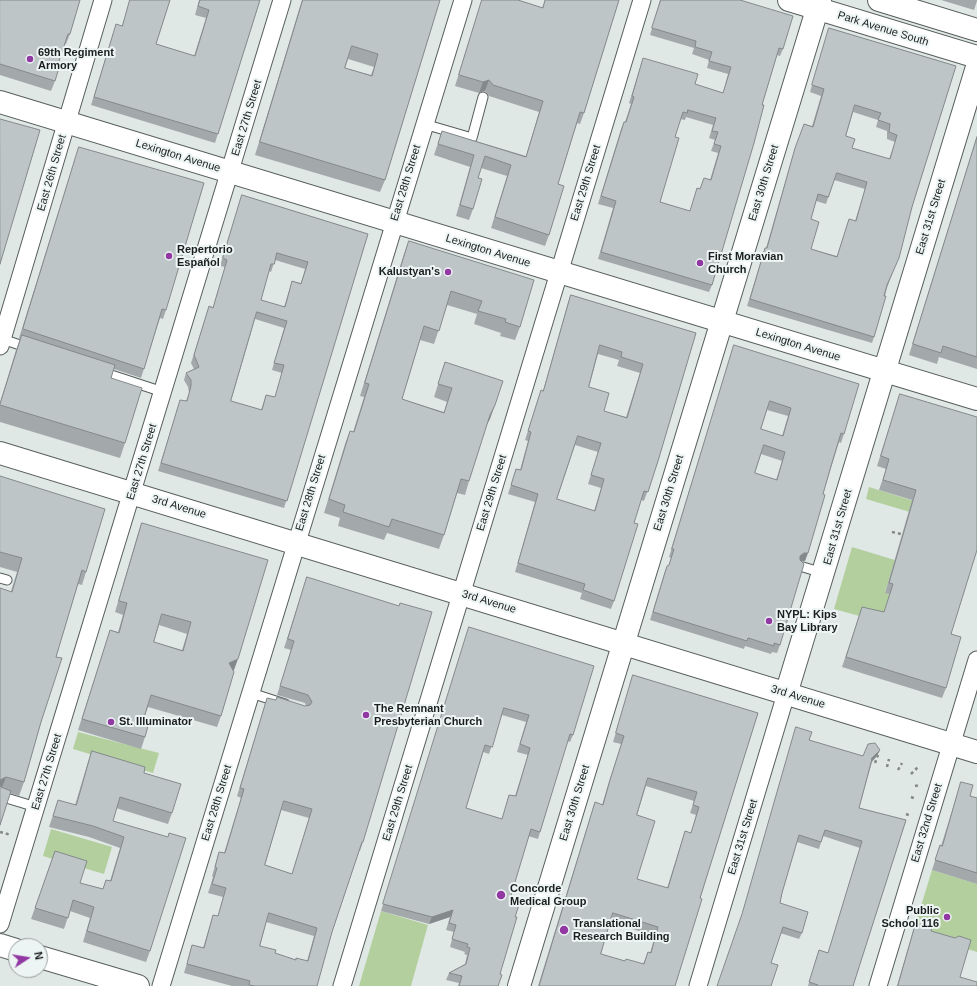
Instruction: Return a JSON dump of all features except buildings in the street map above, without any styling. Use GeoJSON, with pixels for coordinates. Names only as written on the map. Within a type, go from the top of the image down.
{"type":"FeatureCollection","features":[{"type":"Feature","properties":{"kind":"main road","name":"Park Avenue South"},"geometry":{"type":"LineString","coordinates":[[789,0],[819,4],[977,57]]}},
{"type":"Feature","properties":{"kind":"main road"},"geometry":{"type":"LineString","coordinates":[[879,0],[977,30]]}},
{"type":"Feature","properties":{"kind":"main road","name":"East 30th Street"},"geometry":{"type":"LineString","coordinates":[[519,986],[819,4]]}},
{"type":"Feature","properties":{"kind":"main road","name":"East 31st Street"},"geometry":{"type":"LineString","coordinates":[[786,694],[824,574],[884,371],[977,67]]}},
{"type":"Feature","properties":{"kind":"main road","name":"Lexington Avenue"},"geometry":{"type":"LineString","coordinates":[[0,102],[977,399]]}},
{"type":"Feature","properties":{"kind":"main road","name":"3rd Avenue"},"geometry":{"type":"LineString","coordinates":[[0,453],[977,752]]}},
{"type":"Feature","properties":{"kind":"main road"},"geometry":{"type":"LineString","coordinates":[[48,959],[138,986]]}},
{"type":"Feature","properties":{"kind":"street","name":"East 26th Street"},"geometry":{"type":"LineString","coordinates":[[1,342],[62,143],[66,122],[103,0]]}},
{"type":"Feature","properties":{"kind":"street","name":"East 27th Street"},"geometry":{"type":"LineString","coordinates":[[0,924],[231,172],[282,0]]}},
{"type":"Feature","properties":{"kind":"street","name":"East 28th Street"},"geometry":{"type":"LineString","coordinates":[[161,986],[463,0]]}},
{"type":"Feature","properties":{"kind":"street","name":"East 29th Street"},"geometry":{"type":"LineString","coordinates":[[342,986],[642,0]]}},
{"type":"Feature","properties":{"kind":"street","name":"East 32nd Street"},"geometry":{"type":"LineString","coordinates":[[878,986],[977,660]]}},
{"type":"Feature","properties":{"kind":"street","name":"East 31st Street"},"geometry":{"type":"LineString","coordinates":[[698,986],[786,694]]}},
{"type":"Feature","properties":{"kind":"lane"},"geometry":{"type":"LineString","coordinates":[[424,124],[472,138],[483,97]]}},
{"type":"Feature","properties":{"kind":"lane"},"geometry":{"type":"LineString","coordinates":[[1,342],[35,350]]}},
{"type":"Feature","properties":{"kind":"lane"},"geometry":{"type":"LineString","coordinates":[[93,369],[163,392]]}},
{"type":"Feature","properties":{"kind":"lane"},"geometry":{"type":"LineString","coordinates":[[803,567],[824,574]]}},
{"type":"Feature","properties":{"kind":"lane"},"geometry":{"type":"LineString","coordinates":[[251,692],[296,707]]}},
{"type":"Feature","properties":{"kind":"lane"},"geometry":{"type":"LineString","coordinates":[[0,796],[36,807]]}},
{"type":"Feature","properties":{"kind":"path"},"geometry":{"type":"LineString","coordinates":[[892,532],[902,534]]}},
{"type":"Feature","properties":{"kind":"path"},"geometry":{"type":"LineString","coordinates":[[875,763],[878,755]]}},
{"type":"Feature","properties":{"kind":"path"},"geometry":{"type":"LineString","coordinates":[[887,767],[889,759]]}},
{"type":"Feature","properties":{"kind":"path"},"geometry":{"type":"LineString","coordinates":[[898,770],[902,763]]}},
{"type":"Feature","properties":{"kind":"path"},"geometry":{"type":"LineString","coordinates":[[911,774],[918,767]]}},
{"type":"Feature","properties":{"kind":"path"},"geometry":{"type":"LineString","coordinates":[[915,786],[921,786]]}},
{"type":"Feature","properties":{"kind":"path"},"geometry":{"type":"LineString","coordinates":[[911,797],[916,799]]}},
{"type":"Feature","properties":{"kind":"path"},"geometry":{"type":"LineString","coordinates":[[906,814],[911,816]]}},
{"type":"Feature","properties":{"kind":"path"},"geometry":{"type":"LineString","coordinates":[[0,832],[11,835]]}},
{"type":"Feature","properties":{"kind":"green space"},"geometry":{"type":"Polygon","coordinates":[[[869,487],[914,501],[910,512],[866,499],[869,487]]]}},
{"type":"Feature","properties":{"kind":"green space"},"geometry":{"type":"Polygon","coordinates":[[[852,547],[895,560],[885,592],[890,594],[881,622],[834,609],[852,547]]]}},
{"type":"Feature","properties":{"kind":"green space"},"geometry":{"type":"Polygon","coordinates":[[[78,732],[159,753],[153,773],[73,749],[78,732]]]}},
{"type":"Feature","properties":{"kind":"green space"},"geometry":{"type":"Polygon","coordinates":[[[51,829],[112,847],[104,874],[43,856],[51,829]]]}},
{"type":"Feature","properties":{"kind":"green space","name":"Public School 116"},"geometry":{"type":"Polygon","coordinates":[[[932,870],[977,884],[977,952],[913,932],[932,870]]]}},
{"type":"Feature","properties":{"kind":"green space"},"geometry":{"type":"Polygon","coordinates":[[[381,911],[428,925],[411,986],[359,986],[381,911]]]}},
{"type":"Feature","properties":{"kind":"place","name":"69th Regiment Armory"},"geometry":{"type":"Point","coordinates":[30,59]}},
{"type":"Feature","properties":{"kind":"place","name":"Repertorio Español"},"geometry":{"type":"Point","coordinates":[169,256]}},
{"type":"Feature","properties":{"kind":"place","name":"First Moravian Church"},"geometry":{"type":"Point","coordinates":[700,263]}},
{"type":"Feature","properties":{"kind":"place","name":"Kalustyan's"},"geometry":{"type":"Point","coordinates":[448,272]}},
{"type":"Feature","properties":{"kind":"place","name":"NYPL: Kips Bay Library"},"geometry":{"type":"Point","coordinates":[769,621]}},
{"type":"Feature","properties":{"kind":"place","name":"The Remnant Presbyterian Church"},"geometry":{"type":"Point","coordinates":[366,715]}},
{"type":"Feature","properties":{"kind":"place","name":"St. Illuminator"},"geometry":{"type":"Point","coordinates":[111,722]}},
{"type":"Feature","properties":{"kind":"place","name":"Concorde Medical Group"},"geometry":{"type":"Point","coordinates":[501,895]}},
{"type":"Feature","properties":{"kind":"place","name":"Public School 116"},"geometry":{"type":"Point","coordinates":[947,917]}},
{"type":"Feature","properties":{"kind":"place","name":"Translational Research Building"},"geometry":{"type":"Point","coordinates":[564,930]}}]}
